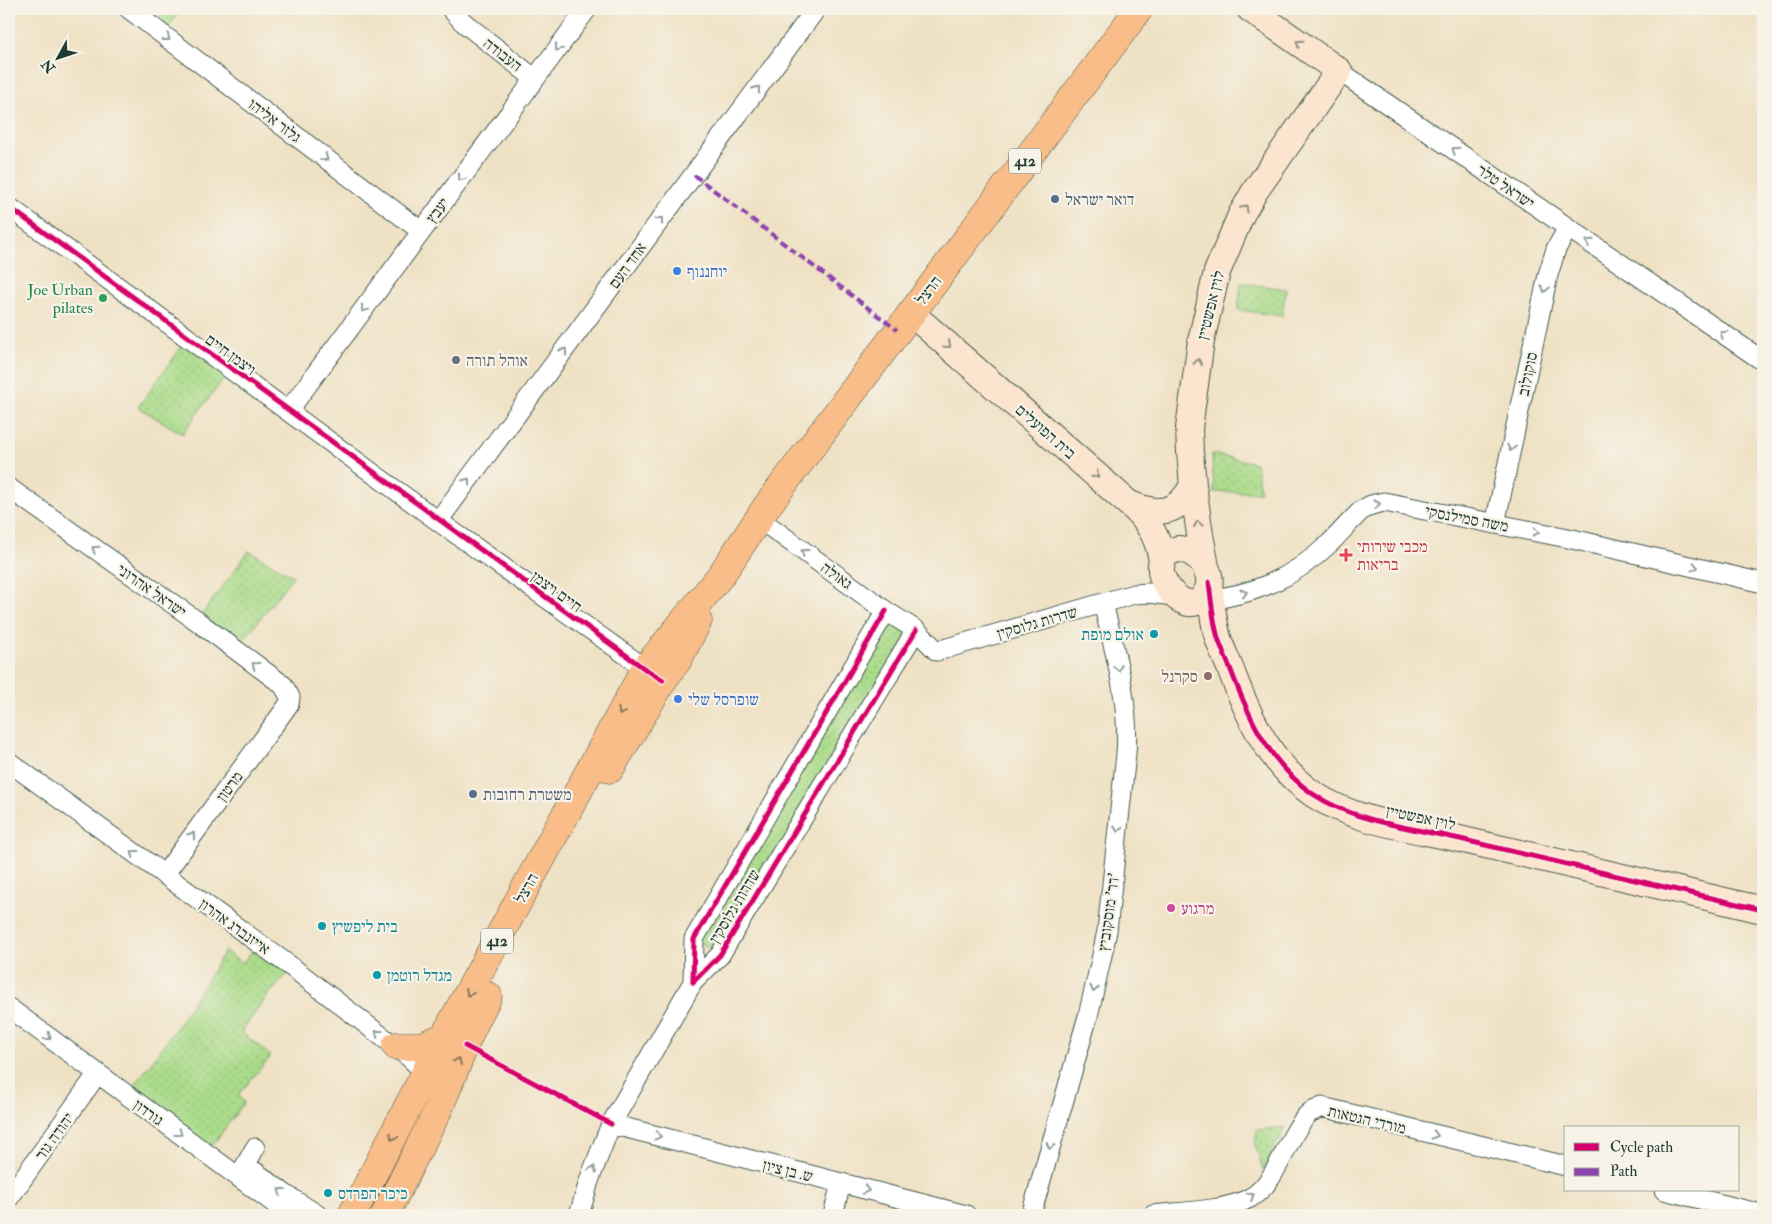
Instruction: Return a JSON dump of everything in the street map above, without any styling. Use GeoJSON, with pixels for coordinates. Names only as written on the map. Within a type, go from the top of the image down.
{"type":"FeatureCollection","features":[{"type":"Feature","properties":{"kind":"main road","name":"הרצל"},"geometry":{"type":"LineString","coordinates":[[352,1215],[444,1037],[654,675],[758,518],[1139,9]]}},
{"type":"Feature","properties":{"kind":"main road","name":"הרצל"},"geometry":{"type":"LineString","coordinates":[[385,1215],[439,1108],[471,1030],[496,979],[584,813],[654,675]]}},
{"type":"Feature","properties":{"kind":"main road"},"geometry":{"type":"LineString","coordinates":[[396,1046],[421,1046],[444,1037]]}},
{"type":"Feature","properties":{"kind":"street","name":"גלזר אליהו"},"geometry":{"type":"LineString","coordinates":[[129,9],[422,231]]}},
{"type":"Feature","properties":{"kind":"street","name":"העבודה"},"geometry":{"type":"LineString","coordinates":[[451,9],[462,22],[535,79]]}},
{"type":"Feature","properties":{"kind":"street","name":"יעבץ"},"geometry":{"type":"LineString","coordinates":[[288,411],[587,9]]}},
{"type":"Feature","properties":{"kind":"street","name":"אחד העם"},"geometry":{"type":"LineString","coordinates":[[438,521],[816,9]]}},
{"type":"Feature","properties":{"kind":"street","name":"ישראל טלר"},"geometry":{"type":"LineString","coordinates":[[1250,9],[1763,361]]}},
{"type":"Feature","properties":{"kind":"street","name":"לוין אפשטיין"},"geometry":{"type":"LineString","coordinates":[[1339,71],[1240,215],[1217,272],[1201,341],[1191,410],[1189,444],[1200,535],[1197,592],[1201,614],[1219,639],[1251,718],[1263,741],[1294,779],[1313,794],[1359,816],[1763,910]]}},
{"type":"Feature","properties":{"kind":"street","name":"ויצמן חיים"},"geometry":{"type":"LineString","coordinates":[[9,207],[438,521]]}},
{"type":"Feature","properties":{"kind":"street","name":"סוקולוב"},"geometry":{"type":"LineString","coordinates":[[1495,524],[1548,275],[1556,250],[1568,228]]}},
{"type":"Feature","properties":{"kind":"street","name":"בית הפועלים"},"geometry":{"type":"LineString","coordinates":[[911,313],[1143,517],[1153,531],[1160,546],[1164,583],[1197,592]]}},
{"type":"Feature","properties":{"kind":"street"},"geometry":{"type":"LineString","coordinates":[[1128,502],[1150,510],[1167,510],[1182,502],[1193,485]]}},
{"type":"Feature","properties":{"kind":"street","name":"ישראל אהרוני"},"geometry":{"type":"LineString","coordinates":[[9,488],[197,621],[283,685],[290,697]]}},
{"type":"Feature","properties":{"kind":"street","name":"משה סמילנסקי"},"geometry":{"type":"LineString","coordinates":[[1197,592],[1246,593],[1262,588],[1287,576],[1312,559],[1362,510],[1376,503],[1388,503],[1568,538],[1763,583]]}},
{"type":"Feature","properties":{"kind":"street","name":"גאולה"},"geometry":{"type":"LineString","coordinates":[[758,518],[886,611],[916,630]]}},
{"type":"Feature","properties":{"kind":"street","name":"חיים ויצמן"},"geometry":{"type":"LineString","coordinates":[[438,521],[654,675]]}},
{"type":"Feature","properties":{"kind":"street"},"geometry":{"type":"LineString","coordinates":[[1162,565],[1170,552],[1183,550],[1192,553],[1200,559],[1197,592]]}},
{"type":"Feature","properties":{"kind":"street","name":"שדרות גלוסקין"},"geometry":{"type":"LineString","coordinates":[[1134,594],[1152,582],[1158,575],[1162,565]]}},
{"type":"Feature","properties":{"kind":"street","name":"שדרות גלוסקין"},"geometry":{"type":"LineString","coordinates":[[579,1215],[590,1178],[611,1124],[693,982],[720,955],[916,630],[937,651],[1134,594],[1197,592]]}},
{"type":"Feature","properties":{"kind":"street","name":"דר' מוסקוביץ'"},"geometry":{"type":"LineString","coordinates":[[1031,1215],[1088,1016],[1107,931],[1127,730],[1124,695],[1103,603]]}},
{"type":"Feature","properties":{"kind":"street","name":"שדרות גלוסקין"},"geometry":{"type":"LineString","coordinates":[[693,982],[694,940],[886,611]]}},
{"type":"Feature","properties":{"kind":"street","name":"מרטון"},"geometry":{"type":"LineString","coordinates":[[164,875],[289,704],[290,697]]}},
{"type":"Feature","properties":{"kind":"street","name":"אייזנברג אהרון"},"geometry":{"type":"LineString","coordinates":[[9,762],[293,968],[396,1046],[426,1072],[434,1088],[439,1108]]}},
{"type":"Feature","properties":{"kind":"street","name":"גורדון"},"geometry":{"type":"LineString","coordinates":[[9,1008],[98,1073],[242,1171],[290,1215]]}},
{"type":"Feature","properties":{"kind":"street","name":"יהודה גור"},"geometry":{"type":"LineString","coordinates":[[9,1198],[98,1073]]}},
{"type":"Feature","properties":{"kind":"street","name":"מורדי הגטאות"},"geometry":{"type":"LineString","coordinates":[[1153,1215],[1223,1206],[1251,1197],[1262,1188],[1273,1173],[1294,1132],[1310,1112],[1322,1107],[1564,1166]]}},
{"type":"Feature","properties":{"kind":"street","name":"ש. בן ציון"},"geometry":{"type":"LineString","coordinates":[[611,1124],[966,1215]]}},
{"type":"Feature","properties":{"kind":"street"},"geometry":{"type":"LineString","coordinates":[[255,1148],[242,1171],[285,1194],[318,1215]]}},
{"type":"Feature","properties":{"kind":"street"},"geometry":{"type":"LineString","coordinates":[[833,1215],[841,1183]]}},
{"type":"Feature","properties":{"kind":"street"},"geometry":{"type":"LineString","coordinates":[[1673,1192],[1762,1211]]}},
{"type":"Feature","properties":{"kind":"green space"},"geometry":{"type":"Polygon","coordinates":[[[138,9],[181,9],[166,31],[138,9]]]}},
{"type":"Feature","properties":{"kind":"green space"},"geometry":{"type":"Polygon","coordinates":[[[1241,283],[1286,289],[1282,316],[1238,310],[1241,283]]]}},
{"type":"Feature","properties":{"kind":"green space"},"geometry":{"type":"Polygon","coordinates":[[[188,338],[231,369],[182,434],[138,407],[188,338]]]}},
{"type":"Feature","properties":{"kind":"green space"},"geometry":{"type":"Polygon","coordinates":[[[1212,454],[1256,463],[1260,492],[1214,492],[1212,454]]]}},
{"type":"Feature","properties":{"kind":"green space"},"geometry":{"type":"Polygon","coordinates":[[[249,551],[293,576],[236,650],[197,621],[249,551]]]}},
{"type":"Feature","properties":{"kind":"green space"},"geometry":{"type":"Polygon","coordinates":[[[890,615],[912,630],[718,953],[696,941],[890,615]]]}},
{"type":"Feature","properties":{"kind":"green space"},"geometry":{"type":"Polygon","coordinates":[[[259,943],[293,968],[269,994],[241,1032],[271,1056],[238,1095],[244,1102],[207,1153],[127,1096],[177,1027],[225,951],[242,963],[259,943]]]}},
{"type":"Feature","properties":{"kind":"green space"},"geometry":{"type":"Polygon","coordinates":[[[1285,1127],[1263,1171],[1255,1145],[1257,1130],[1285,1127]]]}},
{"type":"Feature","properties":{"kind":"marked path"},"geometry":{"type":"LineString","coordinates":[[694,175],[897,330]]}},
{"type":"Feature","properties":{"kind":"cycle path"},"geometry":{"type":"LineString","coordinates":[[9,207],[645,669],[663,680]]}},
{"type":"Feature","properties":{"kind":"cycle path"},"geometry":{"type":"LineString","coordinates":[[1209,582],[1213,617],[1218,638],[1246,708],[1274,755],[1285,769],[1313,794],[1330,804],[1368,819],[1449,836],[1763,910]]}},
{"type":"Feature","properties":{"kind":"cycle path"},"geometry":{"type":"LineString","coordinates":[[693,982],[694,939],[886,611]]}},
{"type":"Feature","properties":{"kind":"cycle path"},"geometry":{"type":"LineString","coordinates":[[693,982],[720,955],[916,630]]}},
{"type":"Feature","properties":{"kind":"cycle path"},"geometry":{"type":"LineString","coordinates":[[465,1046],[611,1124]]}},
{"type":"Feature","properties":{"kind":"place","name":"דואר ישראל"},"geometry":{"type":"Point","coordinates":[1055,199]}},
{"type":"Feature","properties":{"kind":"place","name":"יוחננוף"},"geometry":{"type":"Point","coordinates":[677,271]}},
{"type":"Feature","properties":{"kind":"place","name":"Joe Urban pilates"},"geometry":{"type":"Point","coordinates":[103,298]}},
{"type":"Feature","properties":{"kind":"place","name":"אוהל תורה"},"geometry":{"type":"Point","coordinates":[456,360]}},
{"type":"Feature","properties":{"kind":"place","name":"מכבי שירותי בריאות"},"geometry":{"type":"Point","coordinates":[1346,555]}},
{"type":"Feature","properties":{"kind":"place","name":"אולם מופת"},"geometry":{"type":"Point","coordinates":[1154,634]}},
{"type":"Feature","properties":{"kind":"place","name":"סקרנל"},"geometry":{"type":"Point","coordinates":[1208,676]}},
{"type":"Feature","properties":{"kind":"place","name":"שופרסל שלי"},"geometry":{"type":"Point","coordinates":[678,699]}},
{"type":"Feature","properties":{"kind":"place","name":"משטרת רחובות"},"geometry":{"type":"Point","coordinates":[473,794]}},
{"type":"Feature","properties":{"kind":"place","name":"מרגוע"},"geometry":{"type":"Point","coordinates":[1171,908]}},
{"type":"Feature","properties":{"kind":"place","name":"בית ליפשיץ"},"geometry":{"type":"Point","coordinates":[322,926]}},
{"type":"Feature","properties":{"kind":"place","name":"מגדל רוטמן"},"geometry":{"type":"Point","coordinates":[377,975]}},
{"type":"Feature","properties":{"kind":"place","name":"כיכר הפרדס"},"geometry":{"type":"Point","coordinates":[328,1193]}}]}
